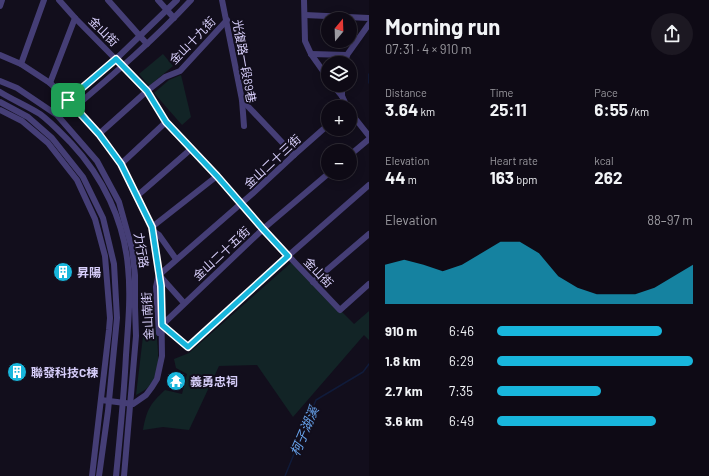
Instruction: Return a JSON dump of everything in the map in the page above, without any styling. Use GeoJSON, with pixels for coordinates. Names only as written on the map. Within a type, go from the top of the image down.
{"type":"FeatureCollection","features":[{"type":"Feature","properties":{"kind":"street"},"geometry":{"type":"LineString","coordinates":[[0,6],[2,0]]}},
{"type":"Feature","properties":{"kind":"street"},"geometry":{"type":"LineString","coordinates":[[21,64],[44,0]]}},
{"type":"Feature","properties":{"kind":"street","name":"金山街"},"geometry":{"type":"LineString","coordinates":[[59,0],[74,18],[147,91],[166,122],[242,203],[263,229],[340,310],[369,284]]}},
{"type":"Feature","properties":{"kind":"street"},"geometry":{"type":"LineString","coordinates":[[108,0],[147,44]]}},
{"type":"Feature","properties":{"kind":"street"},"geometry":{"type":"LineString","coordinates":[[158,0],[174,18]]}},
{"type":"Feature","properties":{"kind":"street"},"geometry":{"type":"LineString","coordinates":[[68,100],[116,59],[177,0]]}},
{"type":"Feature","properties":{"kind":"street"},"geometry":{"type":"LineString","coordinates":[[75,107],[123,67],[191,0]]}},
{"type":"Feature","properties":{"kind":"street","name":"光復路一段89巷"},"geometry":{"type":"LineString","coordinates":[[222,0],[242,100],[244,126]]}},
{"type":"Feature","properties":{"kind":"street"},"geometry":{"type":"LineString","coordinates":[[304,0],[305,41],[311,54],[321,68]]}},
{"type":"Feature","properties":{"kind":"street"},"geometry":{"type":"LineString","coordinates":[[305,15],[369,18]]}},
{"type":"Feature","properties":{"kind":"street"},"geometry":{"type":"LineString","coordinates":[[50,84],[74,18]]}},
{"type":"Feature","properties":{"kind":"street","name":"金山十九街"},"geometry":{"type":"LineString","coordinates":[[99,134],[165,77],[180,71],[226,20]]}},
{"type":"Feature","properties":{"kind":"street"},"geometry":{"type":"LineString","coordinates":[[311,54],[347,55],[369,24]]}},
{"type":"Feature","properties":{"kind":"street","name":"金山南街"},"geometry":{"type":"LineString","coordinates":[[0,55],[21,64],[50,84],[75,107],[99,134],[121,164],[153,229],[161,286],[162,356],[157,379],[152,387],[138,401],[131,404]]}},
{"type":"Feature","properties":{"kind":"street","name":"力行路"},"geometry":{"type":"LineString","coordinates":[[0,81],[17,88],[57,115],[97,160],[119,202],[132,249],[135,275],[134,307],[136,336],[124,476]]}},
{"type":"Feature","properties":{"kind":"street","name":"力行路"},"geometry":{"type":"LineString","coordinates":[[0,92],[41,115],[83,156],[102,185],[111,203],[120,228],[128,268],[128,325],[116,476]]}},
{"type":"Feature","properties":{"kind":"street"},"geometry":{"type":"LineString","coordinates":[[339,92],[344,100]]}},
{"type":"Feature","properties":{"kind":"street"},"geometry":{"type":"LineString","coordinates":[[242,100],[294,155]]}},
{"type":"Feature","properties":{"kind":"street"},"geometry":{"type":"LineString","coordinates":[[0,102],[28,117],[52,138],[82,177],[103,218],[114,264],[117,318],[99,476]]}},
{"type":"Feature","properties":{"kind":"street"},"geometry":{"type":"LineString","coordinates":[[0,110],[22,121],[48,143],[77,180],[95,219],[105,256],[110,318],[92,476]]}},
{"type":"Feature","properties":{"kind":"street"},"geometry":{"type":"LineString","coordinates":[[357,121],[369,137],[357,148]]}},
{"type":"Feature","properties":{"kind":"street"},"geometry":{"type":"LineString","coordinates":[[121,164],[166,122]]}},
{"type":"Feature","properties":{"kind":"street","name":"金山二十三街"},"geometry":{"type":"LineString","coordinates":[[159,275],[242,203],[321,131]]}},
{"type":"Feature","properties":{"kind":"street"},"geometry":{"type":"LineString","coordinates":[[137,196],[192,149]]}},
{"type":"Feature","properties":{"kind":"street"},"geometry":{"type":"LineString","coordinates":[[176,259],[153,229],[217,176]]}},
{"type":"Feature","properties":{"kind":"street","name":"金山二十五街"},"geometry":{"type":"LineString","coordinates":[[162,325],[263,229],[321,180]]}},
{"type":"Feature","properties":{"kind":"street"},"geometry":{"type":"LineString","coordinates":[[162,325],[188,347],[369,185]]}},
{"type":"Feature","properties":{"kind":"street"},"geometry":{"type":"LineString","coordinates":[[313,282],[369,234]]}},
{"type":"Feature","properties":{"kind":"street"},"geometry":{"type":"LineString","coordinates":[[159,275],[184,303]]}},
{"type":"Feature","properties":{"kind":"street","name":"金山南街"},"geometry":{"type":"LineString","coordinates":[[159,275],[156,287],[160,350],[162,356]]}},
{"type":"Feature","properties":{"kind":"street"},"geometry":{"type":"LineString","coordinates":[[101,400],[131,404]]}},
{"type":"Feature","properties":{"kind":"shaded area"},"geometry":{"type":"Polygon","coordinates":[[[163,54],[173,66],[149,86],[139,74],[163,54]]]}},
{"type":"Feature","properties":{"kind":"shaded area"},"geometry":{"type":"Polygon","coordinates":[[[181,75],[191,117],[182,125],[154,93],[169,80],[181,75]]]}},
{"type":"Feature","properties":{"kind":"shaded area"},"geometry":{"type":"Polygon","coordinates":[[[292,262],[354,324],[369,311],[369,340],[364,335],[293,417],[257,365],[219,366],[189,430],[163,427],[143,430],[150,407],[165,390],[182,394],[187,374],[176,368],[174,359],[189,353],[292,262]]]}},
{"type":"Feature","properties":{"kind":"shaded area"},"geometry":{"type":"Polygon","coordinates":[[[144,328],[156,328],[158,367],[154,382],[136,395],[144,328]]]}},
{"type":"Feature","properties":{"kind":"waterway","name":"柯子湖溪"},"geometry":{"type":"LineString","coordinates":[[369,74],[369,83]]}},
{"type":"Feature","properties":{"kind":"waterway","name":"柯子湖溪"},"geometry":{"type":"LineString","coordinates":[[285,476],[316,400],[363,372],[369,364]]}},
{"type":"Feature","properties":{"kind":"place","name":"昇陽"},"geometry":{"type":"Point","coordinates":[63,272]}},
{"type":"Feature","properties":{"kind":"place","name":"聯發科技C棟"},"geometry":{"type":"Point","coordinates":[17,372]}},
{"type":"Feature","properties":{"kind":"place","name":"義勇忠祠"},"geometry":{"type":"Point","coordinates":[176,381]}},
{"type":"Feature","properties":{"kind":"route"},"geometry":{"type":"LineString","coordinates":[[116,59],[147,91],[166,122],[242,203],[288,256],[188,347],[162,325],[161,286],[152,227],[121,164],[99,134],[68,100],[116,59]]}}]}
